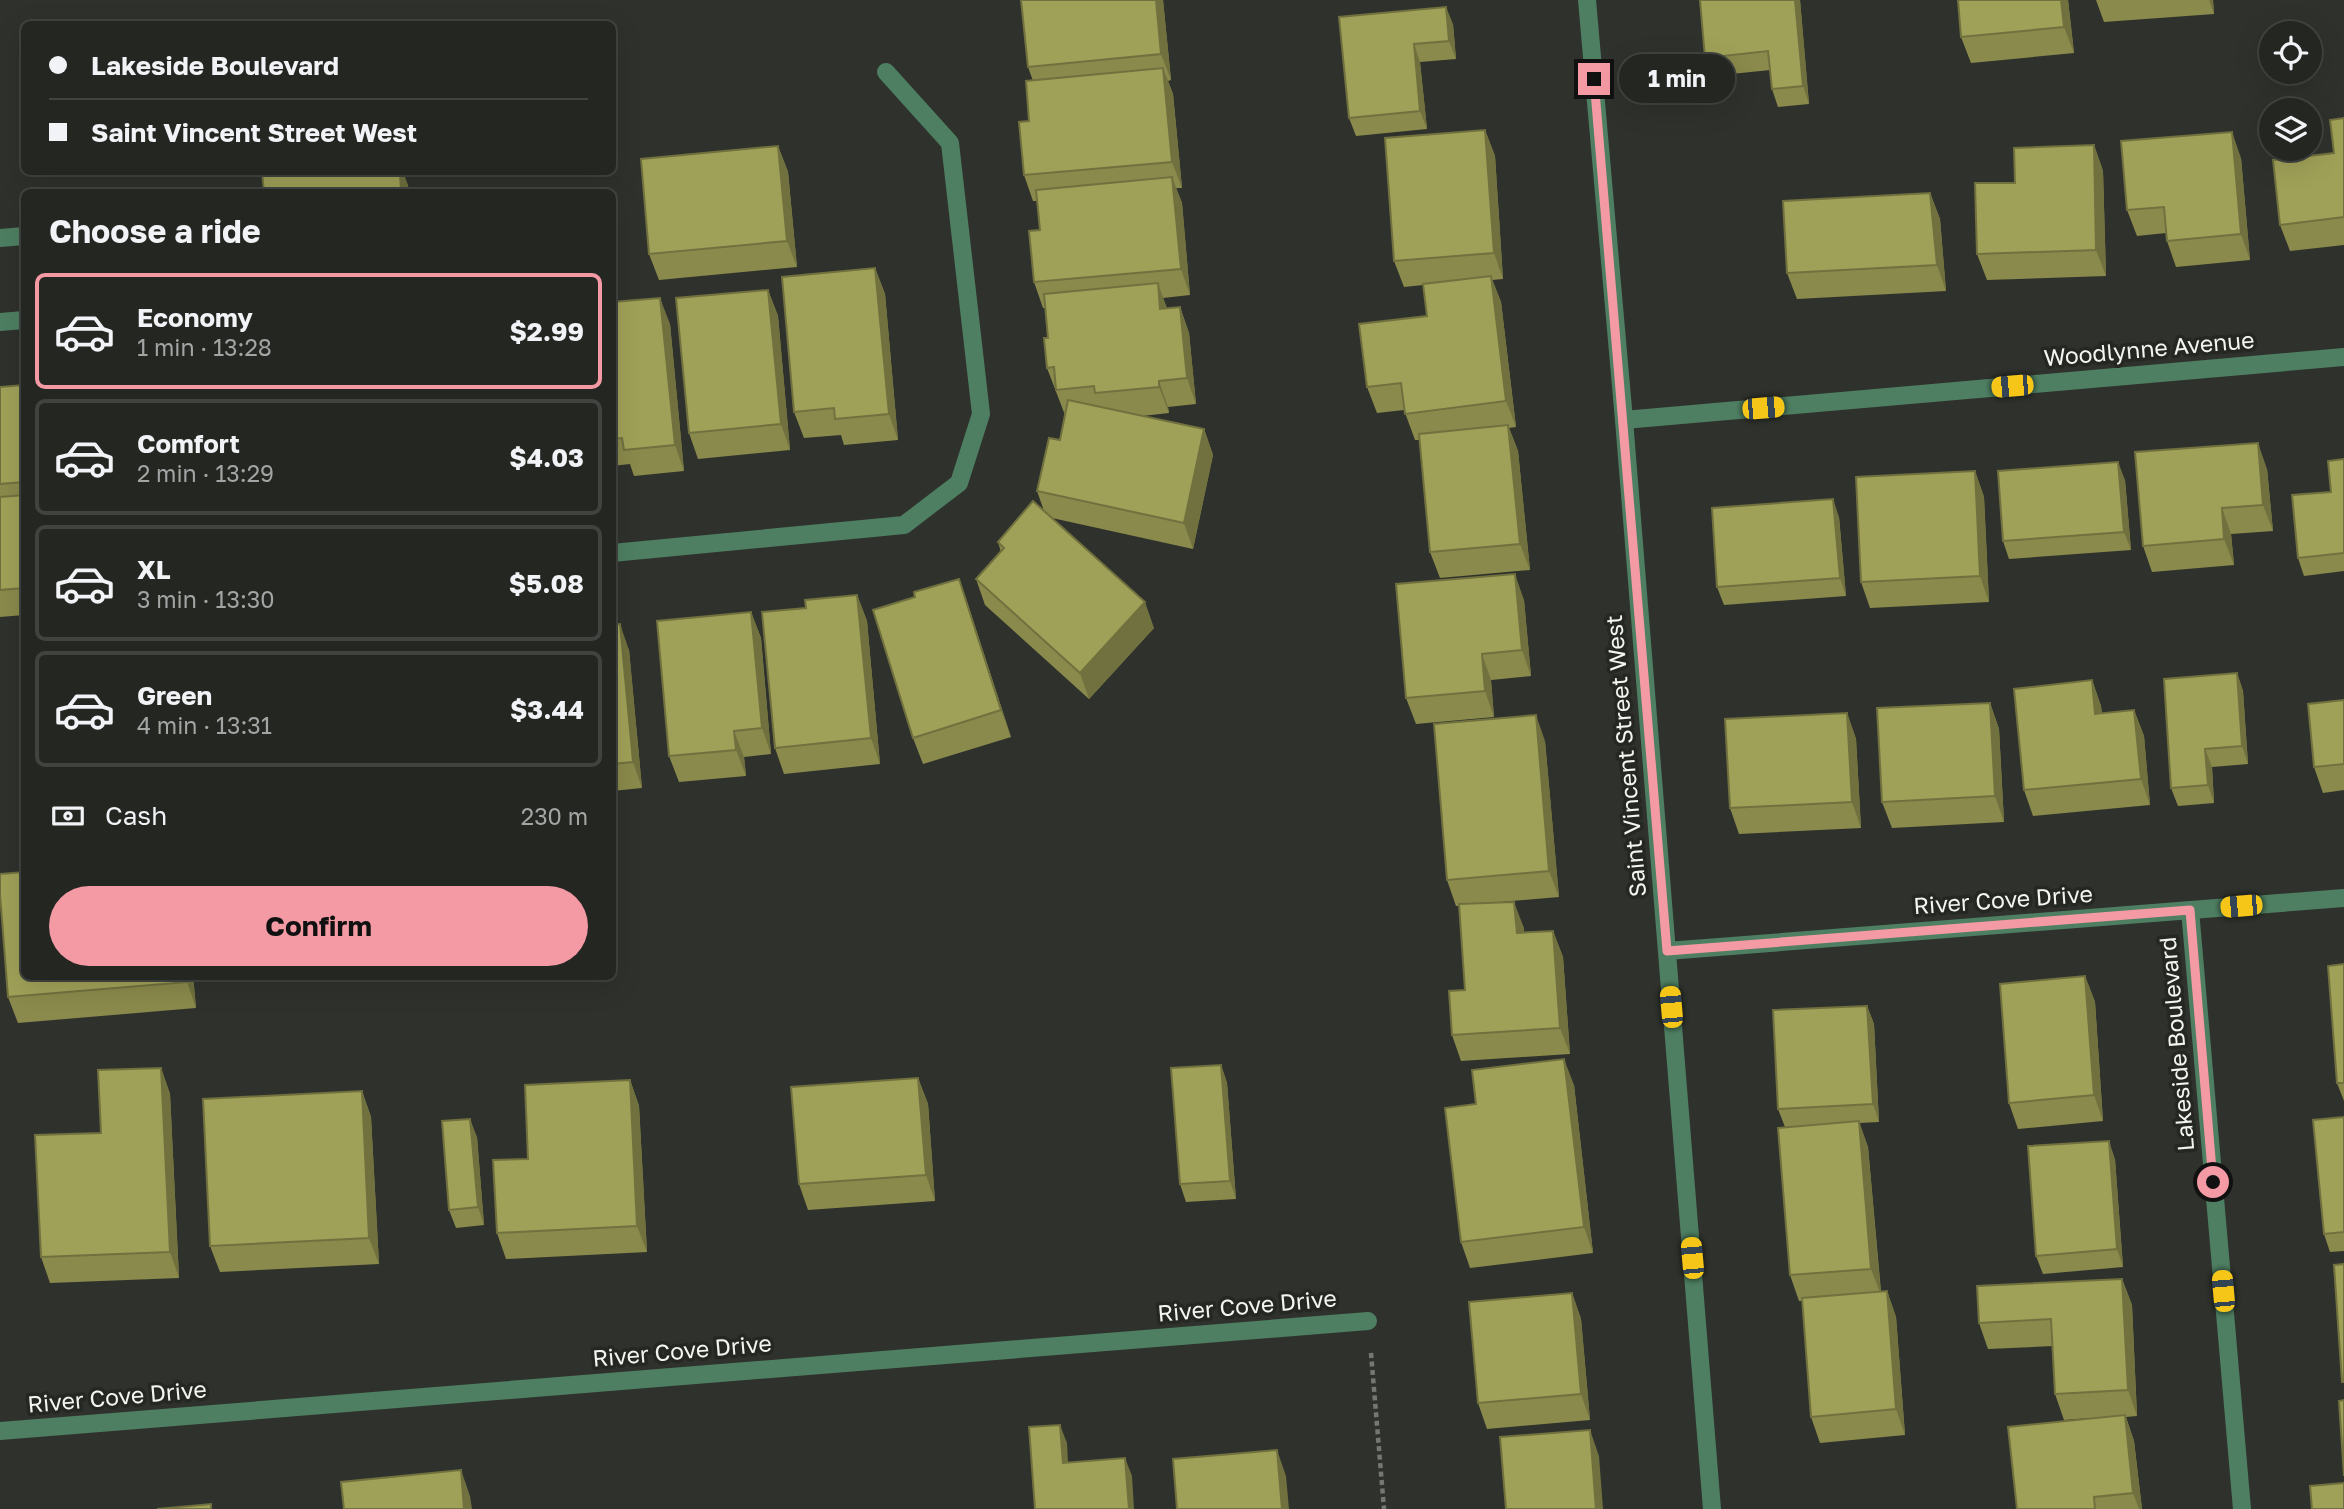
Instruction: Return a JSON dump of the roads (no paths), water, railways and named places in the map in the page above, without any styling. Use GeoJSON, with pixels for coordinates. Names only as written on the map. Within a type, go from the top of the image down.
{"type":"FeatureCollection","features":[{"type":"Feature","properties":{"kind":"street","name":"Saint Vincent Street West"},"geometry":{"type":"LineString","coordinates":[[1587,0],[1624,420],[1712,1509]]}},
{"type":"Feature","properties":{"kind":"street"},"geometry":{"type":"LineString","coordinates":[[616,553],[904,525],[959,483],[981,414],[950,143],[886,72]]}},
{"type":"Feature","properties":{"kind":"street"},"geometry":{"type":"LineString","coordinates":[[0,238],[21,236]]}},
{"type":"Feature","properties":{"kind":"street"},"geometry":{"type":"LineString","coordinates":[[0,322],[21,320]]}},
{"type":"Feature","properties":{"kind":"street","name":"Woodlynne Avenue"},"geometry":{"type":"LineString","coordinates":[[1624,420],[2344,356]]}},
{"type":"Feature","properties":{"kind":"street","name":"River Cove Drive"},"geometry":{"type":"LineString","coordinates":[[1667,951],[2344,898]]}},
{"type":"Feature","properties":{"kind":"street","name":"Lakeside Boulevard"},"geometry":{"type":"LineString","coordinates":[[2190,910],[2242,1509]]}},
{"type":"Feature","properties":{"kind":"street","name":"River Cove Drive"},"geometry":{"type":"LineString","coordinates":[[0,1431],[1368,1321]]}}]}
